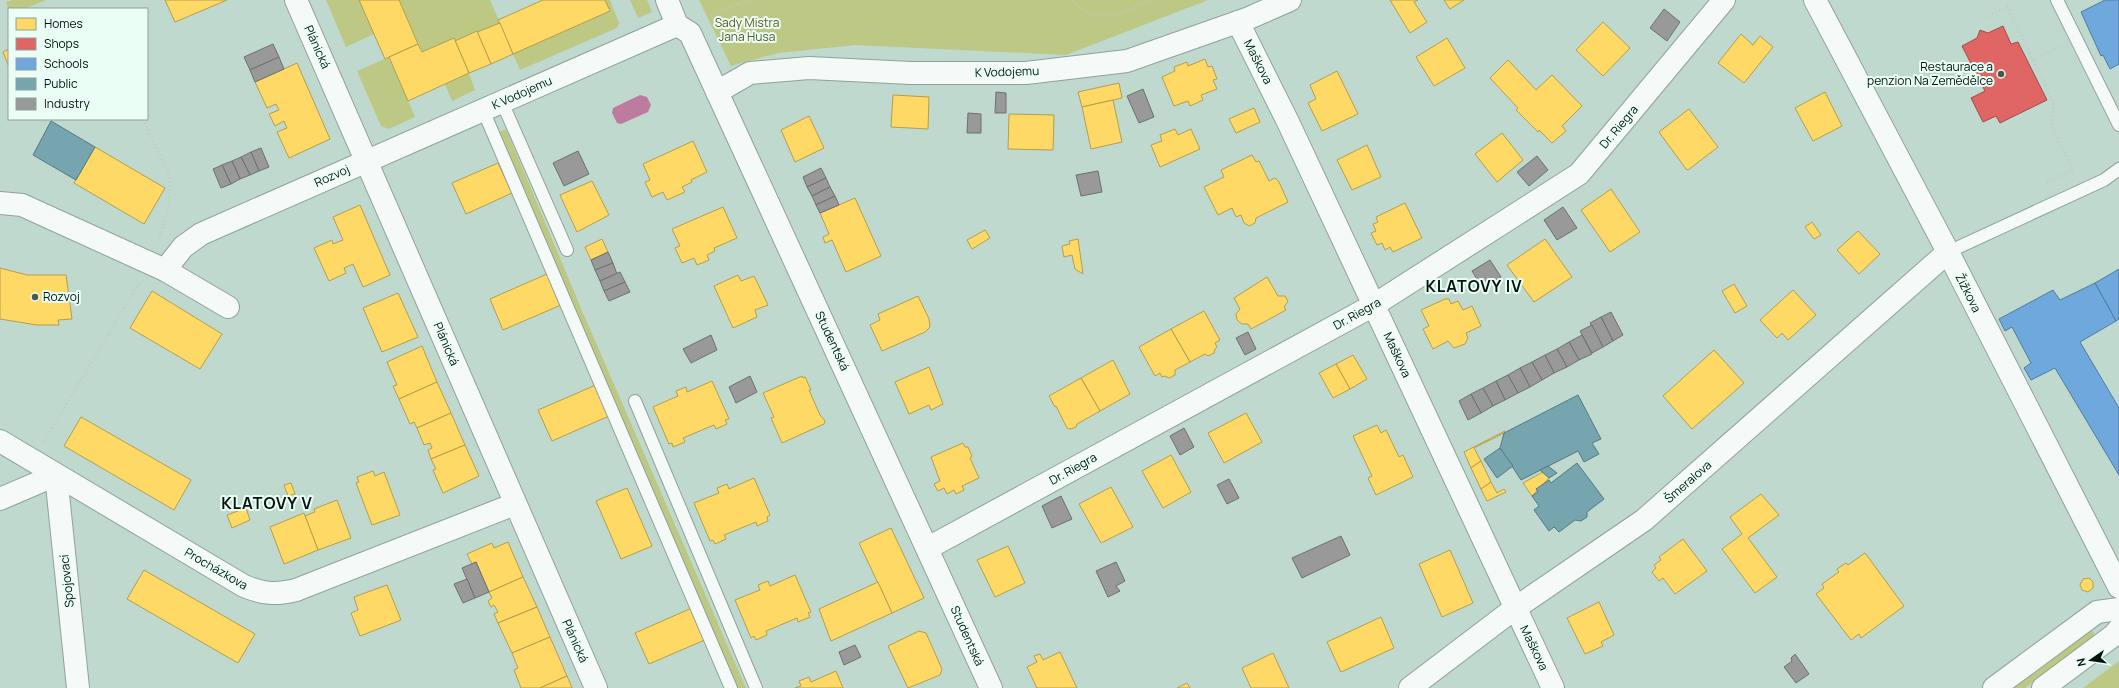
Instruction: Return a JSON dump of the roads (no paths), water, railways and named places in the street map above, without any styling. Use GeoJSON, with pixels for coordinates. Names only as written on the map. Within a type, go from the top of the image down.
{"type":"FeatureCollection","features":[{"type":"Feature","properties":{"kind":"street","name":"Plánická"},"geometry":{"type":"LineString","coordinates":[[296,0],[596,688]]}},
{"type":"Feature","properties":{"kind":"street","name":"Studentská"},"geometry":{"type":"LineString","coordinates":[[667,0],[717,92],[928,548],[991,688]]}},
{"type":"Feature","properties":{"kind":"street","name":"K Vodojemu"},"geometry":{"type":"LineString","coordinates":[[717,92],[750,73],[809,68],[911,73],[1026,73],[1127,60],[1238,22],[1290,0]]}},
{"type":"Feature","properties":{"kind":"street","name":"Dr. Riegra"},"geometry":{"type":"LineString","coordinates":[[928,548],[1374,305],[1580,174],[1724,0]]}},
{"type":"Feature","properties":{"kind":"street","name":"Žižkova"},"geometry":{"type":"LineString","coordinates":[[1815,0],[1948,252],[2119,587]]}},
{"type":"Feature","properties":{"kind":"street","name":"Maškova"},"geometry":{"type":"LineString","coordinates":[[1238,22],[1288,122],[1514,609],[1553,688]]}},
{"type":"Feature","properties":{"kind":"street","name":"K Vodojemu"},"geometry":{"type":"LineString","coordinates":[[366,161],[492,106],[684,29]]}},
{"type":"Feature","properties":{"kind":"street","name":"Rozvoj"},"geometry":{"type":"LineString","coordinates":[[158,267],[201,234],[366,161]]}},
{"type":"Feature","properties":{"kind":"street"},"geometry":{"type":"LineString","coordinates":[[0,202],[22,205],[158,267],[228,307]]}},
{"type":"Feature","properties":{"kind":"street","name":"Šmeralova"},"geometry":{"type":"LineString","coordinates":[[1410,688],[1514,609],[1644,520],[1948,252]]}},
{"type":"Feature","properties":{"kind":"street","name":"Procházkova"},"geometry":{"type":"LineString","coordinates":[[0,441],[244,586],[270,594],[280,594],[296,590],[515,504]]}},
{"type":"Feature","properties":{"kind":"street"},"geometry":{"type":"LineString","coordinates":[[0,499],[56,474]]}},
{"type":"Feature","properties":{"kind":"street","name":"Spojovací"},"geometry":{"type":"LineString","coordinates":[[56,474],[78,688]]}},
{"type":"Feature","properties":{"kind":"street"},"geometry":{"type":"LineString","coordinates":[[1994,688],[2097,612],[2119,609]]}},
{"type":"Feature","properties":{"kind":"street"},"geometry":{"type":"LineString","coordinates":[[2043,688],[2114,635],[2119,629]]}},
{"type":"Feature","properties":{"kind":"lane"},"geometry":{"type":"LineString","coordinates":[[2057,0],[2119,125]]}},
{"type":"Feature","properties":{"kind":"lane"},"geometry":{"type":"LineString","coordinates":[[492,106],[568,250]]}},
{"type":"Feature","properties":{"kind":"lane"},"geometry":{"type":"LineString","coordinates":[[492,106],[731,688]]}},
{"type":"Feature","properties":{"kind":"lane"},"geometry":{"type":"LineString","coordinates":[[1948,252],[2104,180],[2119,169]]}},
{"type":"Feature","properties":{"kind":"lane"},"geometry":{"type":"LineString","coordinates":[[635,401],[756,688]]}},
{"type":"Feature","properties":{"kind":"place","name":"Restaurace a penzion Na Zemědělce"},"geometry":{"type":"Point","coordinates":[2001,74]}},
{"type":"Feature","properties":{"kind":"place","name":"Rozvoj"},"geometry":{"type":"Point","coordinates":[35,297]}},
{"type":"Feature","properties":{"kind":"district","name":"KLATOVY IV"},"geometry":{"type":"Point","coordinates":[1474,286]}},
{"type":"Feature","properties":{"kind":"district","name":"KLATOVY V"},"geometry":{"type":"Point","coordinates":[267,503]}},
{"type":"Feature","properties":{"kind":"park label","name":"Sady Mistra Jana Husa"},"geometry":{"type":"Point","coordinates":[747,30]}}]}
